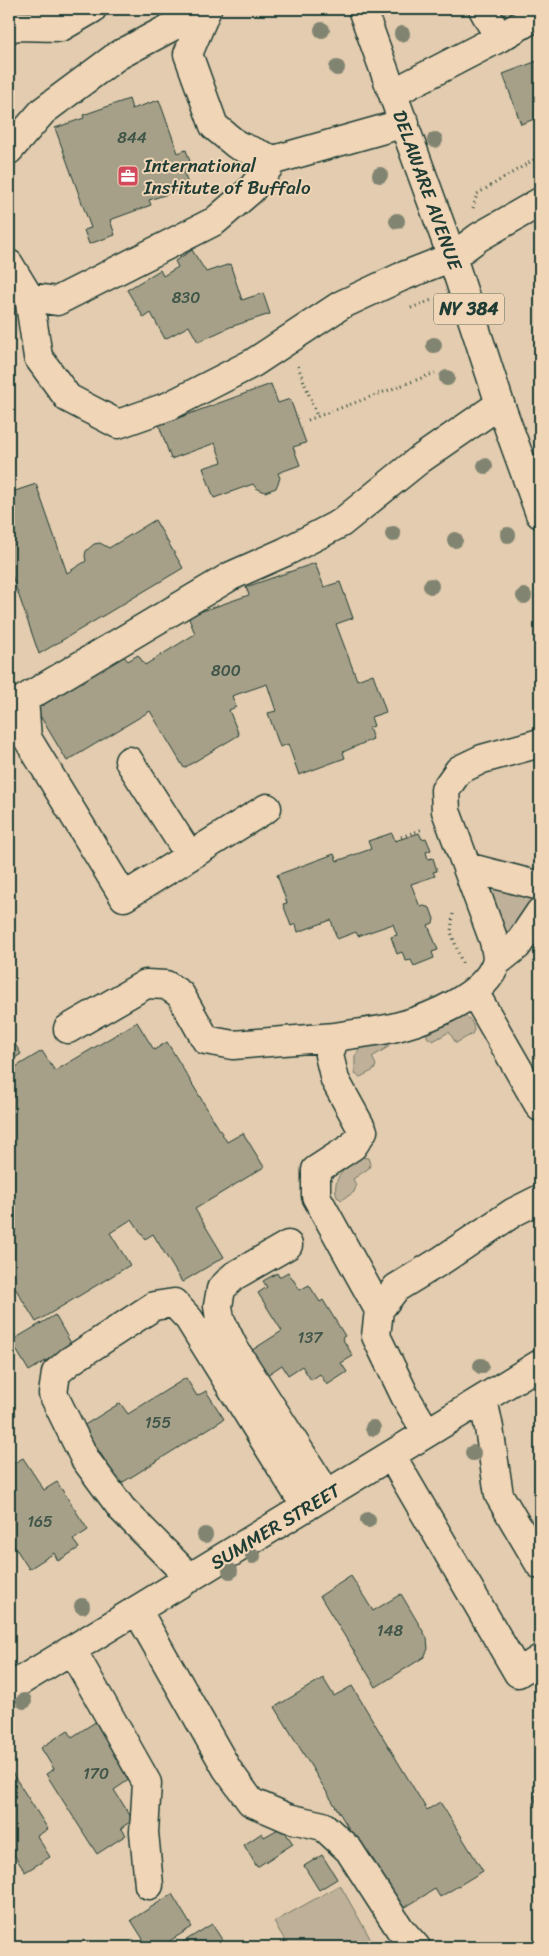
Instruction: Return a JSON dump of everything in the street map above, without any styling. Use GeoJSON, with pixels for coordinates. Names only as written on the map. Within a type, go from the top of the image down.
{"type":"FeatureCollection","features":[{"type":"Feature","properties":{"kind":"street"},"geometry":{"type":"LineString","coordinates":[[11,27],[61,27],[92,9]]}},
{"type":"Feature","properties":{"kind":"street"},"geometry":{"type":"LineString","coordinates":[[9,150],[43,111],[117,56],[205,9]]}},
{"type":"Feature","properties":{"kind":"street"},"geometry":{"type":"LineString","coordinates":[[205,9],[188,54],[214,126],[237,145],[274,160]]}},
{"type":"Feature","properties":{"kind":"street"},"geometry":{"type":"LineString","coordinates":[[483,9],[499,38]]}},
{"type":"Feature","properties":{"kind":"street","name":"DELAWARE AVENUE"},"geometry":{"type":"LineString","coordinates":[[364,10],[452,257],[500,404],[540,514]]}},
{"type":"Feature","properties":{"kind":"street"},"geometry":{"type":"LineString","coordinates":[[393,93],[499,38],[540,14]]}},
{"type":"Feature","properties":{"kind":"street"},"geometry":{"type":"LineString","coordinates":[[29,297],[57,301],[214,221],[251,190],[274,160],[405,123]]}},
{"type":"Feature","properties":{"kind":"street"},"geometry":{"type":"LineString","coordinates":[[9,264],[29,297],[38,357],[68,398],[118,424],[169,406],[253,363],[341,305],[400,277],[452,257],[480,237],[540,202]]}},
{"type":"Feature","properties":{"kind":"street"},"geometry":{"type":"LineString","coordinates":[[267,808],[124,897],[27,738],[24,699],[231,576],[341,523],[419,460],[500,404]]}},
{"type":"Feature","properties":{"kind":"street"},"geometry":{"type":"LineString","coordinates":[[497,962],[494,941],[466,867],[438,819],[445,790],[459,770],[482,759],[540,743]]}},
{"type":"Feature","properties":{"kind":"street"},"geometry":{"type":"LineString","coordinates":[[129,760],[190,856]]}},
{"type":"Feature","properties":{"kind":"street"},"geometry":{"type":"LineString","coordinates":[[466,867],[540,886]]}},
{"type":"Feature","properties":{"kind":"street"},"geometry":{"type":"LineString","coordinates":[[68,1029],[146,984],[166,985],[180,994],[206,1040],[233,1045],[335,1037],[399,1026],[440,1011],[474,992],[486,980],[497,962],[517,946],[540,912]]}},
{"type":"Feature","properties":{"kind":"street"},"geometry":{"type":"LineString","coordinates":[[474,992],[540,1107]]}},
{"type":"Feature","properties":{"kind":"street"},"geometry":{"type":"LineString","coordinates":[[335,1037],[329,1055],[335,1080],[363,1131],[353,1146],[316,1170],[316,1196],[378,1310],[376,1336],[405,1396],[428,1433]]}},
{"type":"Feature","properties":{"kind":"street"},"geometry":{"type":"LineString","coordinates":[[378,1310],[396,1288],[514,1212],[540,1199]]}},
{"type":"Feature","properties":{"kind":"street"},"geometry":{"type":"LineString","coordinates":[[288,1245],[234,1276],[221,1289],[218,1306],[220,1320],[235,1350],[317,1501]]}},
{"type":"Feature","properties":{"kind":"street"},"geometry":{"type":"LineString","coordinates":[[190,1578],[135,1523],[105,1488],[77,1444],[53,1394],[56,1373],[70,1361],[154,1306],[174,1303],[189,1319],[317,1501]]}},
{"type":"Feature","properties":{"kind":"street","name":"SUMMER STREET"},"geometry":{"type":"LineString","coordinates":[[9,1688],[540,1364]]}},
{"type":"Feature","properties":{"kind":"street"},"geometry":{"type":"LineString","coordinates":[[483,1399],[499,1495],[540,1565]]}},
{"type":"Feature","properties":{"kind":"street"},"geometry":{"type":"LineString","coordinates":[[390,1455],[529,1666]]}},
{"type":"Feature","properties":{"kind":"street"},"geometry":{"type":"LineString","coordinates":[[137,1610],[227,1769],[251,1802],[288,1818],[323,1826],[349,1850],[400,1929],[416,1947]]}},
{"type":"Feature","properties":{"kind":"street"},"geometry":{"type":"LineString","coordinates":[[72,1650],[147,1783],[144,1832],[148,1885]]}},
{"type":"Feature","properties":{"kind":"path"},"geometry":{"type":"LineString","coordinates":[[473,209],[477,194],[540,156]]}},
{"type":"Feature","properties":{"kind":"path"},"geometry":{"type":"LineString","coordinates":[[411,308],[432,300]]}},
{"type":"Feature","properties":{"kind":"path"},"geometry":{"type":"LineString","coordinates":[[297,363],[318,416]]}},
{"type":"Feature","properties":{"kind":"path"},"geometry":{"type":"LineString","coordinates":[[308,420],[434,373]]}},
{"type":"Feature","properties":{"kind":"path"},"geometry":{"type":"LineString","coordinates":[[401,837],[438,819]]}},
{"type":"Feature","properties":{"kind":"path"},"geometry":{"type":"LineString","coordinates":[[540,1435],[537,1479],[540,1485]]}},
{"type":"Feature","properties":{"kind":"shaded area"},"geometry":{"type":"Polygon","coordinates":[[[495,885],[534,895],[533,904],[509,935],[503,929],[490,893],[495,885]]]}},
{"type":"Feature","properties":{"kind":"shaded area"},"geometry":{"type":"Polygon","coordinates":[[[457,1012],[471,1021],[474,1030],[472,1034],[456,1043],[449,1032],[433,1041],[427,1037],[427,1031],[457,1012]]]}},
{"type":"Feature","properties":{"kind":"shaded area"},"geometry":{"type":"Polygon","coordinates":[[[388,1040],[388,1047],[372,1057],[376,1065],[374,1070],[360,1077],[355,1074],[355,1056],[363,1044],[388,1040]]]}},
{"type":"Feature","properties":{"kind":"shaded area"},"geometry":{"type":"Polygon","coordinates":[[[361,1157],[368,1158],[369,1168],[353,1179],[356,1186],[354,1192],[342,1200],[337,1197],[336,1184],[338,1178],[345,1169],[361,1157]]]}},
{"type":"Feature","properties":{"kind":"shaded area"},"geometry":{"type":"Polygon","coordinates":[[[340,1885],[375,1947],[289,1947],[274,1922],[340,1885]]]}},
{"type":"Feature","properties":{"kind":"building"},"geometry":{"type":"Polygon","coordinates":[[[493,9],[529,9],[503,25],[493,9]]]}},
{"type":"Feature","properties":{"kind":"building"},"geometry":{"type":"Polygon","coordinates":[[[540,60],[540,117],[521,124],[503,74],[540,60]]]}},
{"type":"Feature","properties":{"kind":"building"},"geometry":{"type":"Polygon","coordinates":[[[129,99],[132,109],[159,100],[178,153],[186,150],[193,170],[184,173],[189,187],[149,200],[151,205],[110,220],[115,235],[89,244],[84,230],[91,228],[55,128],[84,118],[83,115],[129,99]]]}},
{"type":"Feature","properties":{"kind":"building"},"geometry":{"type":"Polygon","coordinates":[[[192,250],[206,272],[230,264],[242,300],[263,293],[270,314],[230,327],[198,342],[189,326],[165,339],[151,313],[144,318],[127,290],[160,270],[163,276],[178,267],[175,261],[192,250]]]}},
{"type":"Feature","properties":{"kind":"building"},"geometry":{"type":"Polygon","coordinates":[[[271,384],[278,403],[290,399],[306,443],[293,447],[300,465],[278,473],[280,478],[276,488],[265,492],[256,488],[253,484],[214,498],[203,468],[222,462],[215,443],[171,459],[159,425],[271,384]]]}},
{"type":"Feature","properties":{"kind":"building"},"geometry":{"type":"Polygon","coordinates":[[[36,484],[67,573],[86,561],[86,551],[94,544],[100,543],[109,548],[155,520],[183,568],[39,654],[9,567],[9,493],[36,484]]]}},
{"type":"Feature","properties":{"kind":"building"},"geometry":{"type":"Polygon","coordinates":[[[315,563],[324,587],[340,582],[353,618],[336,624],[357,680],[373,674],[386,712],[371,717],[374,726],[369,728],[373,739],[343,752],[345,758],[299,775],[288,744],[280,747],[268,713],[276,711],[267,684],[232,696],[236,707],[229,710],[239,735],[184,768],[150,711],[67,761],[36,709],[123,655],[128,661],[138,655],[145,665],[195,634],[188,616],[249,595],[246,587],[315,563]]]}},
{"type":"Feature","properties":{"kind":"building"},"geometry":{"type":"Polygon","coordinates":[[[392,833],[395,841],[419,833],[422,839],[426,838],[431,850],[426,852],[428,859],[433,858],[437,871],[433,872],[435,876],[411,884],[420,907],[430,908],[434,919],[433,923],[428,925],[438,950],[432,952],[434,958],[414,966],[411,960],[406,961],[402,952],[397,954],[391,937],[397,935],[393,924],[358,936],[356,932],[337,939],[331,920],[298,932],[296,924],[291,926],[283,904],[287,903],[277,875],[334,854],[337,861],[371,849],[368,841],[392,833]]]}},
{"type":"Feature","properties":{"kind":"building"},"geometry":{"type":"Polygon","coordinates":[[[137,1022],[154,1050],[167,1042],[227,1142],[243,1133],[264,1167],[195,1209],[224,1257],[182,1282],[153,1234],[145,1239],[132,1219],[110,1233],[130,1265],[36,1322],[9,1278],[9,1071],[42,1051],[55,1071],[137,1022]]]}},
{"type":"Feature","properties":{"kind":"building"},"geometry":{"type":"Polygon","coordinates":[[[9,1034],[21,1054],[9,1062],[9,1034]]]}},
{"type":"Feature","properties":{"kind":"building"},"geometry":{"type":"Polygon","coordinates":[[[288,1272],[300,1290],[309,1285],[320,1302],[323,1300],[345,1336],[342,1338],[353,1356],[341,1363],[347,1372],[327,1385],[320,1374],[311,1380],[302,1366],[288,1375],[282,1365],[261,1379],[246,1354],[282,1331],[258,1293],[267,1287],[263,1281],[277,1273],[279,1277],[288,1272]]]}},
{"type":"Feature","properties":{"kind":"building"},"geometry":{"type":"Polygon","coordinates":[[[55,1315],[72,1345],[29,1371],[11,1341],[55,1315]]]}},
{"type":"Feature","properties":{"kind":"building"},"geometry":{"type":"Polygon","coordinates":[[[186,1378],[197,1396],[206,1391],[224,1419],[120,1484],[83,1426],[120,1403],[128,1414],[186,1378]]]}},
{"type":"Feature","properties":{"kind":"building"},"geometry":{"type":"Polygon","coordinates":[[[23,1458],[44,1490],[57,1482],[88,1530],[73,1540],[79,1548],[58,1561],[54,1553],[29,1569],[9,1538],[9,1466],[23,1458]]]}},
{"type":"Feature","properties":{"kind":"building"},"geometry":{"type":"Polygon","coordinates":[[[351,1576],[373,1611],[401,1594],[427,1638],[428,1649],[424,1657],[376,1687],[320,1596],[351,1576]]]}},
{"type":"Feature","properties":{"kind":"building"},"geometry":{"type":"Polygon","coordinates":[[[323,1678],[334,1696],[352,1686],[427,1810],[440,1802],[483,1871],[440,1897],[435,1889],[399,1911],[275,1707],[323,1678]]]}},
{"type":"Feature","properties":{"kind":"building"},"geometry":{"type":"Polygon","coordinates":[[[97,1721],[133,1777],[114,1790],[133,1820],[121,1828],[126,1835],[97,1854],[46,1774],[54,1769],[41,1748],[68,1730],[72,1737],[97,1721]]]}},
{"type":"Feature","properties":{"kind":"building"},"geometry":{"type":"Polygon","coordinates":[[[9,1768],[48,1829],[37,1836],[50,1857],[25,1872],[9,1847],[9,1768]]]}},
{"type":"Feature","properties":{"kind":"building"},"geometry":{"type":"Polygon","coordinates":[[[540,1794],[540,1814],[534,1796],[540,1794]]]}},
{"type":"Feature","properties":{"kind":"building"},"geometry":{"type":"Polygon","coordinates":[[[282,1827],[293,1844],[257,1867],[244,1845],[262,1833],[264,1837],[282,1827]]]}},
{"type":"Feature","properties":{"kind":"building"},"geometry":{"type":"Polygon","coordinates":[[[322,1855],[337,1879],[319,1890],[304,1866],[322,1855]]]}},
{"type":"Feature","properties":{"kind":"building"},"geometry":{"type":"Polygon","coordinates":[[[172,1894],[192,1927],[160,1947],[148,1947],[131,1920],[172,1894]]]}},
{"type":"Feature","properties":{"kind":"building"},"geometry":{"type":"Polygon","coordinates":[[[212,1924],[226,1946],[175,1947],[212,1924]]]}},
{"type":"Feature","properties":{"kind":"place","name":"International Institute of Buffalo"},"geometry":{"type":"Point","coordinates":[128,176]}}]}
